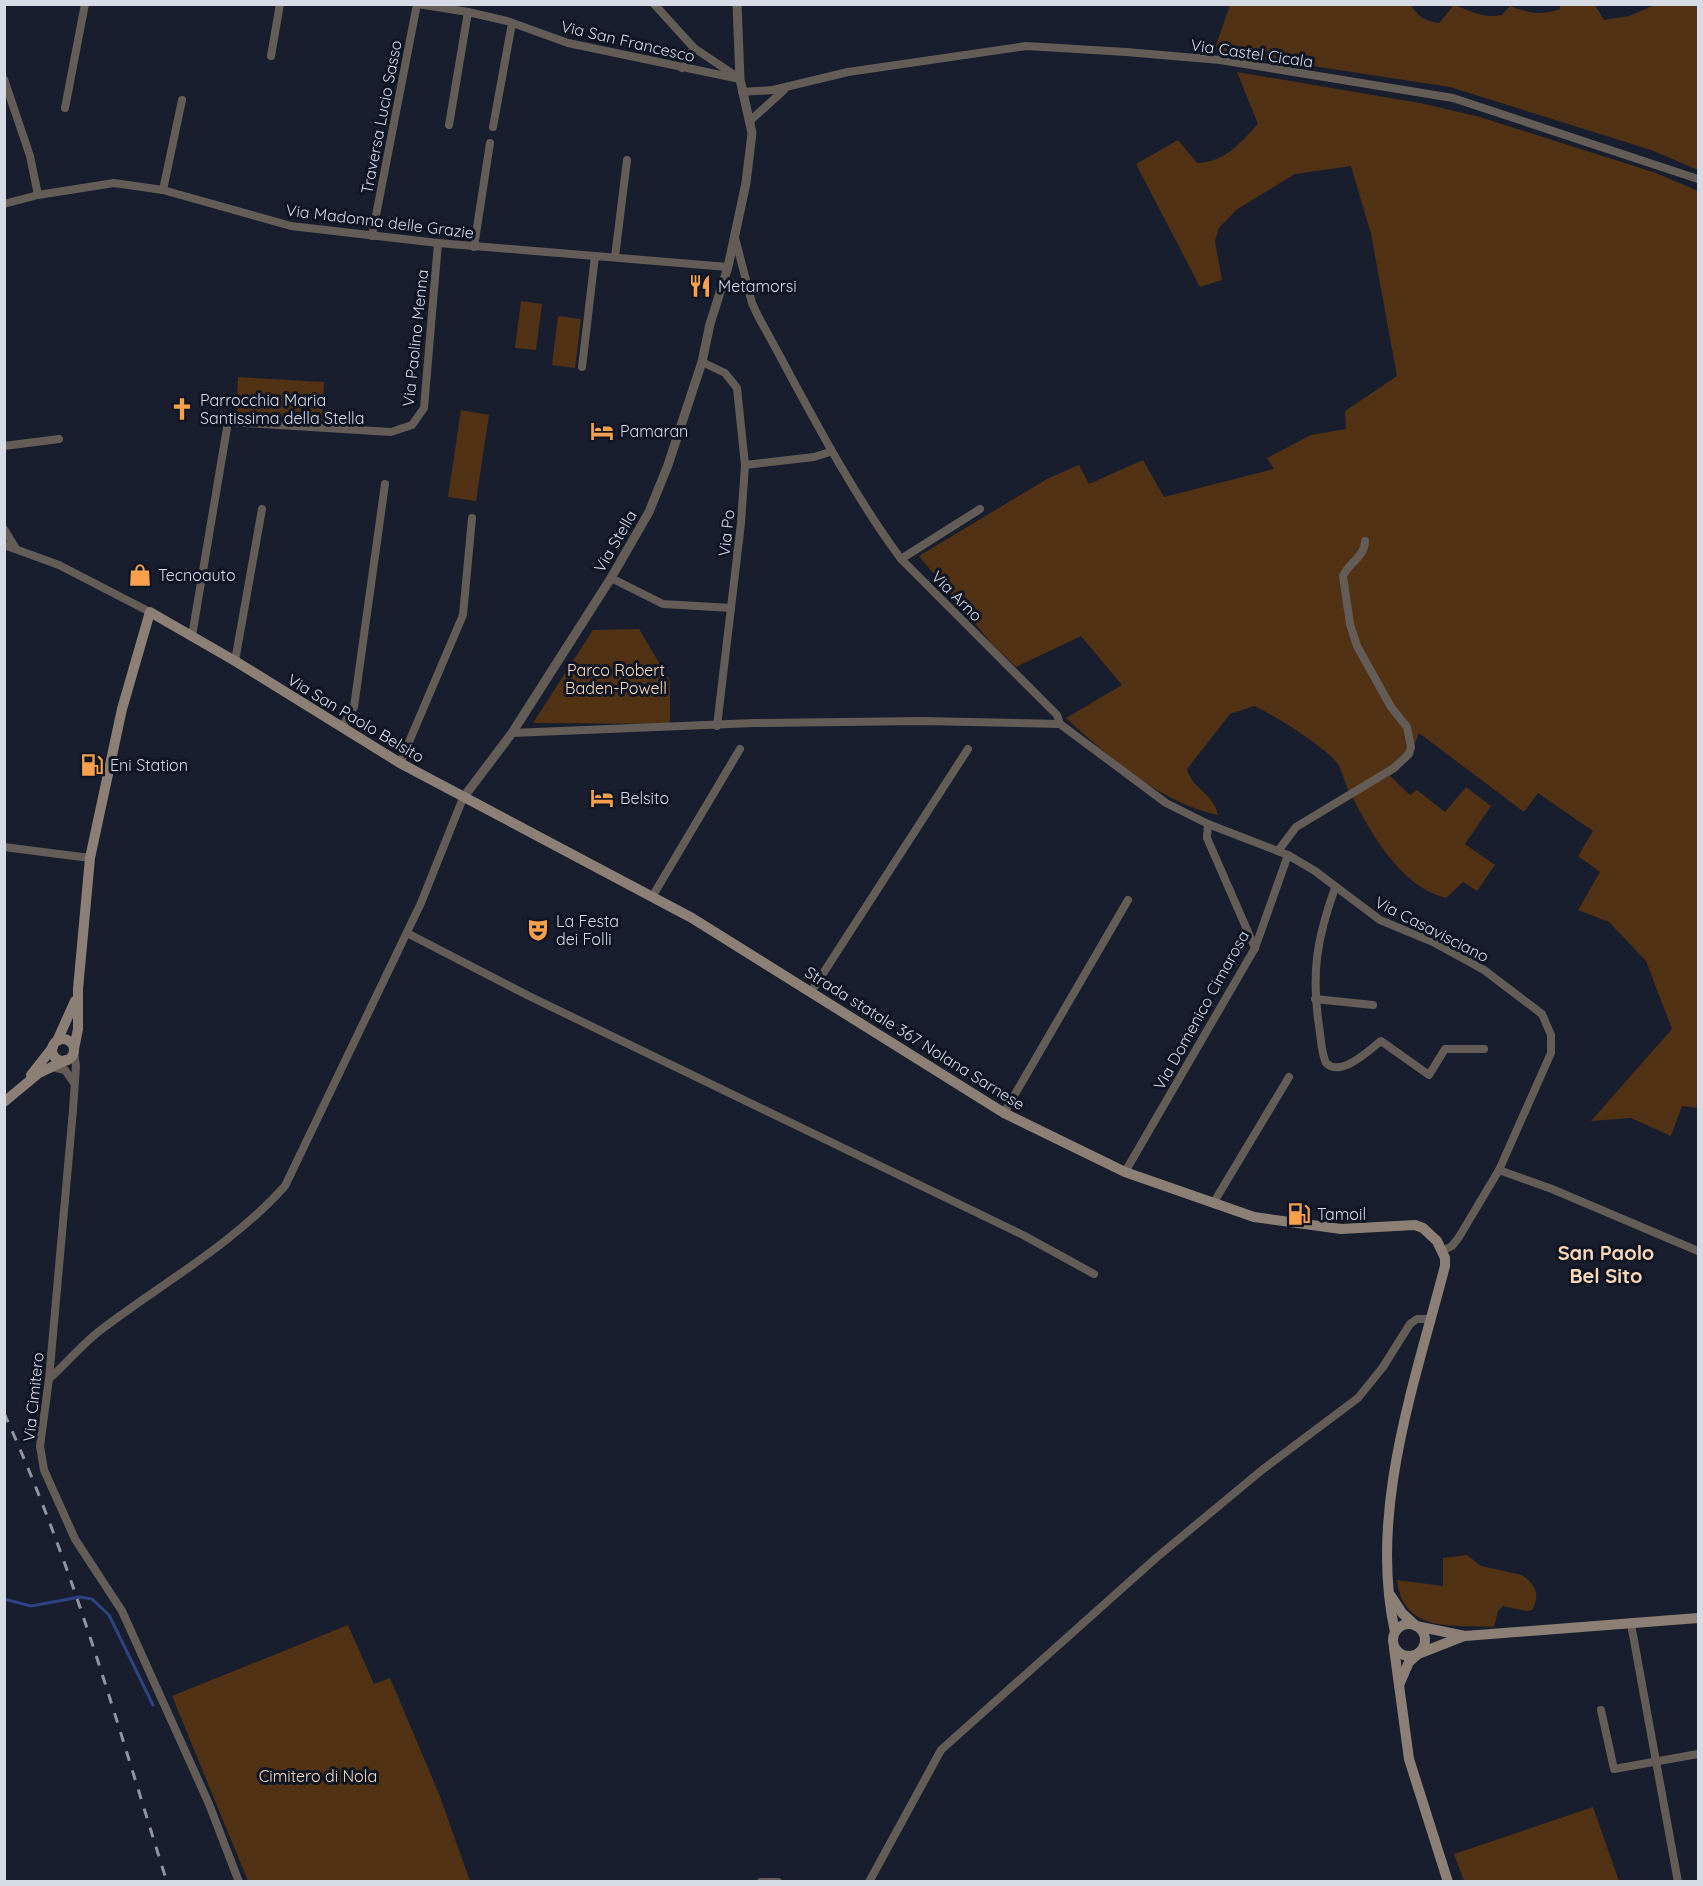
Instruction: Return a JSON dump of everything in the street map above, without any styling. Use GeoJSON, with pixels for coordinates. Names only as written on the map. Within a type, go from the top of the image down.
{"type":"FeatureCollection","features":[{"type":"Feature","properties":{"kind":"main road","name":"Via San Paolo Belsito"},"geometry":{"type":"LineString","coordinates":[[150,612],[235,661],[400,763],[692,918]]}},
{"type":"Feature","properties":{"kind":"main road"},"geometry":{"type":"LineString","coordinates":[[21,1086],[71,1054],[78,1029],[78,989],[90,858],[120,720],[150,612]]}},
{"type":"Feature","properties":{"kind":"main road","name":"Strada statale 367 Nolana Sarnese"},"geometry":{"type":"LineString","coordinates":[[692,918],[1004,1113],[1125,1172],[1254,1217],[1341,1229],[1415,1225],[1431,1233],[1442,1251]]}},
{"type":"Feature","properties":{"kind":"main road"},"geometry":{"type":"LineString","coordinates":[[4,1102],[21,1086],[55,1044],[74,1007],[78,989]]}},
{"type":"Feature","properties":{"kind":"main road"},"geometry":{"type":"LineString","coordinates":[[55,1044],[68,1040],[71,1054]]}},
{"type":"Feature","properties":{"kind":"main road"},"geometry":{"type":"LineString","coordinates":[[55,1044],[56,1057],[71,1054]]}},
{"type":"Feature","properties":{"kind":"main road"},"geometry":{"type":"LineString","coordinates":[[1442,1251],[1445,1266],[1392,1485],[1387,1525],[1388,1592],[1395,1632],[1394,1648],[1398,1687],[1409,1759],[1448,1881]]}},
{"type":"Feature","properties":{"kind":"main road"},"geometry":{"type":"LineString","coordinates":[[1388,1592],[1402,1613],[1425,1637],[1424,1646],[1409,1662],[1398,1687]]}},
{"type":"Feature","properties":{"kind":"main road"},"geometry":{"type":"LineString","coordinates":[[1395,1632],[1402,1626],[1416,1626],[1465,1636],[1698,1618]]}},
{"type":"Feature","properties":{"kind":"main road"},"geometry":{"type":"LineString","coordinates":[[1394,1648],[1405,1656],[1418,1654],[1465,1636]]}},
{"type":"Feature","properties":{"kind":"street"},"geometry":{"type":"LineString","coordinates":[[65,108],[85,4]]}},
{"type":"Feature","properties":{"kind":"street"},"geometry":{"type":"LineString","coordinates":[[271,56],[280,4]]}},
{"type":"Feature","properties":{"kind":"street","name":"Via San Francesco"},"geometry":{"type":"LineString","coordinates":[[418,4],[468,12],[512,23],[568,43],[740,79]]}},
{"type":"Feature","properties":{"kind":"street","name":"Traversa Lucio Sasso"},"geometry":{"type":"LineString","coordinates":[[372,236],[418,4]]}},
{"type":"Feature","properties":{"kind":"street"},"geometry":{"type":"LineString","coordinates":[[654,4],[694,48],[740,79]]}},
{"type":"Feature","properties":{"kind":"street"},"geometry":{"type":"LineString","coordinates":[[735,238],[749,163],[752,120],[740,79],[737,4]]}},
{"type":"Feature","properties":{"kind":"street"},"geometry":{"type":"LineString","coordinates":[[449,125],[468,12]]}},
{"type":"Feature","properties":{"kind":"street"},"geometry":{"type":"LineString","coordinates":[[494,127],[512,23]]}},
{"type":"Feature","properties":{"kind":"street","name":"Via Castel Cicala"},"geometry":{"type":"LineString","coordinates":[[742,92],[790,86],[859,70],[1026,46],[1059,46],[1220,60],[1453,98],[1698,179]]}},
{"type":"Feature","properties":{"kind":"street"},"geometry":{"type":"LineString","coordinates":[[682,68],[694,48]]}},
{"type":"Feature","properties":{"kind":"street"},"geometry":{"type":"LineString","coordinates":[[4,79],[30,156],[38,195]]}},
{"type":"Feature","properties":{"kind":"street"},"geometry":{"type":"LineString","coordinates":[[752,120],[774,96],[790,86]]}},
{"type":"Feature","properties":{"kind":"street"},"geometry":{"type":"LineString","coordinates":[[163,190],[182,100]]}},
{"type":"Feature","properties":{"kind":"street"},"geometry":{"type":"LineString","coordinates":[[474,247],[490,143]]}},
{"type":"Feature","properties":{"kind":"street"},"geometry":{"type":"LineString","coordinates":[[615,257],[627,160]]}},
{"type":"Feature","properties":{"kind":"street","name":"Via Madonna delle Grazie"},"geometry":{"type":"LineString","coordinates":[[4,204],[38,195],[114,183],[163,190],[291,226],[474,247],[728,267]]}},
{"type":"Feature","properties":{"kind":"street","name":"Via Stella"},"geometry":{"type":"LineString","coordinates":[[463,798],[512,733],[611,578],[649,512],[668,465],[702,362],[710,324],[735,238]]}},
{"type":"Feature","properties":{"kind":"street","name":"Via Arno"},"geometry":{"type":"LineString","coordinates":[[735,238],[752,303],[830,452],[901,559],[1057,716],[1060,724],[1166,803],[1208,824],[1288,855]]}},
{"type":"Feature","properties":{"kind":"street","name":"Via Paolino Menna"},"geometry":{"type":"LineString","coordinates":[[192,636],[228,422],[391,432],[412,425],[424,408],[438,243]]}},
{"type":"Feature","properties":{"kind":"street"},"geometry":{"type":"LineString","coordinates":[[582,367],[595,256]]}},
{"type":"Feature","properties":{"kind":"street","name":"Via Po"},"geometry":{"type":"LineString","coordinates":[[702,362],[725,373],[737,388],[745,465],[717,726]]}},
{"type":"Feature","properties":{"kind":"street"},"geometry":{"type":"LineString","coordinates":[[4,446],[59,439]]}},
{"type":"Feature","properties":{"kind":"street"},"geometry":{"type":"LineString","coordinates":[[745,465],[814,457],[830,452]]}},
{"type":"Feature","properties":{"kind":"street"},"geometry":{"type":"LineString","coordinates":[[342,727],[354,707],[385,484]]}},
{"type":"Feature","properties":{"kind":"street"},"geometry":{"type":"LineString","coordinates":[[235,661],[262,509]]}},
{"type":"Feature","properties":{"kind":"street"},"geometry":{"type":"LineString","coordinates":[[901,559],[980,509]]}},
{"type":"Feature","properties":{"kind":"street"},"geometry":{"type":"LineString","coordinates":[[400,763],[463,615],[472,518]]}},
{"type":"Feature","properties":{"kind":"street"},"geometry":{"type":"LineString","coordinates":[[4,529],[15,547]]}},
{"type":"Feature","properties":{"kind":"street"},"geometry":{"type":"LineString","coordinates":[[1278,851],[1296,827],[1394,768],[1408,754],[1411,747],[1407,727],[1391,707],[1367,665],[1350,624],[1343,576],[1346,568],[1363,554],[1365,542]]}},
{"type":"Feature","properties":{"kind":"street","name":"Via San Paolo Belsito"},"geometry":{"type":"LineString","coordinates":[[4,545],[15,547],[59,565],[150,612]]}},
{"type":"Feature","properties":{"kind":"street"},"geometry":{"type":"LineString","coordinates":[[611,578],[663,604],[731,608]]}},
{"type":"Feature","properties":{"kind":"street"},"geometry":{"type":"LineString","coordinates":[[512,733],[923,722],[1060,724]]}},
{"type":"Feature","properties":{"kind":"street"},"geometry":{"type":"LineString","coordinates":[[652,897],[740,749]]}},
{"type":"Feature","properties":{"kind":"street"},"geometry":{"type":"LineString","coordinates":[[811,992],[968,749]]}},
{"type":"Feature","properties":{"kind":"street"},"geometry":{"type":"LineString","coordinates":[[49,1379],[100,1330],[225,1242],[267,1206],[285,1186],[407,933],[463,798]]}},
{"type":"Feature","properties":{"kind":"street"},"geometry":{"type":"LineString","coordinates":[[1208,824],[1207,838],[1255,948]]}},
{"type":"Feature","properties":{"kind":"street"},"geometry":{"type":"LineString","coordinates":[[4,847],[90,858]]}},
{"type":"Feature","properties":{"kind":"street","name":"Via Domenico Cimarosa"},"geometry":{"type":"LineString","coordinates":[[1125,1172],[1255,948],[1288,855]]}},
{"type":"Feature","properties":{"kind":"street","name":"Via Casavisciano"},"geometry":{"type":"LineString","coordinates":[[1288,855],[1315,871],[1380,920],[1433,942],[1484,970],[1542,1014],[1551,1035],[1551,1053],[1499,1170],[1459,1237],[1452,1246],[1442,1251]]}},
{"type":"Feature","properties":{"kind":"street"},"geometry":{"type":"LineString","coordinates":[[1335,888],[1320,930],[1315,999],[1323,1057],[1330,1067],[1339,1068],[1348,1064],[1381,1041],[1429,1075],[1445,1049],[1484,1049]]}},
{"type":"Feature","properties":{"kind":"street"},"geometry":{"type":"LineString","coordinates":[[1004,1113],[1128,900]]}},
{"type":"Feature","properties":{"kind":"street"},"geometry":{"type":"LineString","coordinates":[[407,933],[531,997],[1023,1235],[1094,1274]]}},
{"type":"Feature","properties":{"kind":"street"},"geometry":{"type":"LineString","coordinates":[[1315,999],[1373,1005]]}},
{"type":"Feature","properties":{"kind":"street","name":"Via Cimitero"},"geometry":{"type":"LineString","coordinates":[[71,1054],[75,1084],[49,1379],[40,1446],[44,1470],[75,1539],[122,1611],[209,1803],[239,1881]]}},
{"type":"Feature","properties":{"kind":"street"},"geometry":{"type":"LineString","coordinates":[[49,1067],[65,1070],[75,1084]]}},
{"type":"Feature","properties":{"kind":"street"},"geometry":{"type":"LineString","coordinates":[[1214,1203],[1289,1077]]}},
{"type":"Feature","properties":{"kind":"street"},"geometry":{"type":"LineString","coordinates":[[1499,1170],[1552,1189],[1698,1251]]}},
{"type":"Feature","properties":{"kind":"street"},"geometry":{"type":"LineString","coordinates":[[869,1881],[941,1750],[983,1710],[1054,1651],[1156,1558],[1262,1470],[1358,1398],[1383,1367],[1410,1324],[1424,1318],[1431,1319]]}},
{"type":"Feature","properties":{"kind":"street"},"geometry":{"type":"LineString","coordinates":[[1631,1624],[1678,1881]]}},
{"type":"Feature","properties":{"kind":"street"},"geometry":{"type":"LineString","coordinates":[[1602,1710],[1614,1768],[1656,1763],[1698,1754]]}},
{"type":"Feature","properties":{"kind":"street"},"geometry":{"type":"LineString","coordinates":[[761,1881],[778,1881]]}},
{"type":"Feature","properties":{"kind":"green space"},"geometry":{"type":"Polygon","coordinates":[[[1230,5],[1411,5],[1422,18],[1439,23],[1454,5],[1477,14],[1495,16],[1502,15],[1510,6],[1540,13],[1560,9],[1560,5],[1595,5],[1604,20],[1629,16],[1655,5],[1698,5],[1698,170],[1651,150],[1450,87],[1214,51],[1230,5]]]}},
{"type":"Feature","properties":{"kind":"green space"},"geometry":{"type":"Polygon","coordinates":[[[1237,72],[1420,103],[1480,117],[1656,173],[1698,191],[1698,1108],[1682,1106],[1671,1136],[1631,1118],[1591,1121],[1672,1029],[1646,961],[1609,922],[1578,910],[1600,872],[1578,856],[1593,831],[1538,793],[1524,812],[1419,733],[1408,759],[1390,776],[1410,795],[1417,790],[1445,812],[1466,787],[1491,806],[1465,844],[1495,865],[1477,891],[1463,882],[1446,898],[1429,892],[1413,882],[1387,854],[1356,805],[1339,766],[1331,756],[1274,716],[1254,706],[1230,714],[1187,769],[1193,782],[1212,802],[1218,815],[1196,809],[1136,777],[1066,718],[1122,685],[1081,636],[1016,667],[992,644],[919,556],[1047,479],[1079,465],[1089,484],[1143,460],[1164,497],[1274,469],[1267,458],[1311,435],[1346,429],[1345,411],[1397,376],[1371,234],[1351,166],[1295,174],[1236,210],[1219,228],[1215,241],[1222,280],[1200,287],[1136,164],[1178,140],[1197,163],[1215,160],[1238,145],[1258,124],[1237,72]]]}},
{"type":"Feature","properties":{"kind":"green space"},"geometry":{"type":"Polygon","coordinates":[[[521,301],[542,304],[536,350],[515,348],[521,301]]]}},
{"type":"Feature","properties":{"kind":"green space"},"geometry":{"type":"Polygon","coordinates":[[[558,316],[581,319],[575,368],[552,365],[558,316]]]}},
{"type":"Feature","properties":{"kind":"green space"},"geometry":{"type":"Polygon","coordinates":[[[238,377],[324,382],[322,421],[236,416],[238,377]]]}},
{"type":"Feature","properties":{"kind":"green space"},"geometry":{"type":"Polygon","coordinates":[[[461,410],[489,415],[476,501],[448,497],[461,410]]]}},
{"type":"Feature","properties":{"kind":"green space","name":"Parco Robert Baden-Powell"},"geometry":{"type":"Polygon","coordinates":[[[639,629],[670,681],[670,724],[533,723],[593,630],[639,629]]]}},
{"type":"Feature","properties":{"kind":"green space"},"geometry":{"type":"Polygon","coordinates":[[[1467,1555],[1481,1566],[1527,1578],[1536,1595],[1532,1610],[1526,1611],[1503,1606],[1498,1611],[1494,1627],[1432,1623],[1420,1618],[1409,1609],[1401,1597],[1397,1580],[1443,1586],[1443,1558],[1467,1555]]]}},
{"type":"Feature","properties":{"kind":"green space","name":"Cimitero di Nola"},"geometry":{"type":"Polygon","coordinates":[[[348,1625],[374,1684],[390,1678],[439,1794],[470,1881],[248,1881],[172,1696],[348,1625]]]}},
{"type":"Feature","properties":{"kind":"green space"},"geometry":{"type":"Polygon","coordinates":[[[1593,1807],[1619,1881],[1464,1881],[1454,1854],[1593,1807]]]}},
{"type":"Feature","properties":{"kind":"waterway"},"geometry":{"type":"LineString","coordinates":[[4,1599],[31,1606],[80,1597],[92,1599],[109,1615],[153,1705]]}},
{"type":"Feature","properties":{"kind":"railway"},"geometry":{"type":"LineString","coordinates":[[4,1413],[29,1470],[73,1586],[167,1882]]}},
{"type":"Feature","properties":{"kind":"place","name":"Metamorsi"},"geometry":{"type":"Point","coordinates":[700,286]}},
{"type":"Feature","properties":{"kind":"place","name":"Parrocchia Maria Santissima della Stella"},"geometry":{"type":"Point","coordinates":[182,409]}},
{"type":"Feature","properties":{"kind":"place","name":"Pamaran"},"geometry":{"type":"Point","coordinates":[602,431]}},
{"type":"Feature","properties":{"kind":"place","name":"Tecnoauto"},"geometry":{"type":"Point","coordinates":[140,575]}},
{"type":"Feature","properties":{"kind":"place","name":"Eni Station"},"geometry":{"type":"Point","coordinates":[92,765]}},
{"type":"Feature","properties":{"kind":"place","name":"Belsito"},"geometry":{"type":"Point","coordinates":[602,798]}},
{"type":"Feature","properties":{"kind":"place","name":"La Festa dei Folli"},"geometry":{"type":"Point","coordinates":[538,930]}},
{"type":"Feature","properties":{"kind":"place","name":"Tamoil"},"geometry":{"type":"Point","coordinates":[1299,1214]}},
{"type":"Feature","properties":{"kind":"district","name":"San Paolo Bel Sito"},"geometry":{"type":"Point","coordinates":[1606,1264]}}]}
